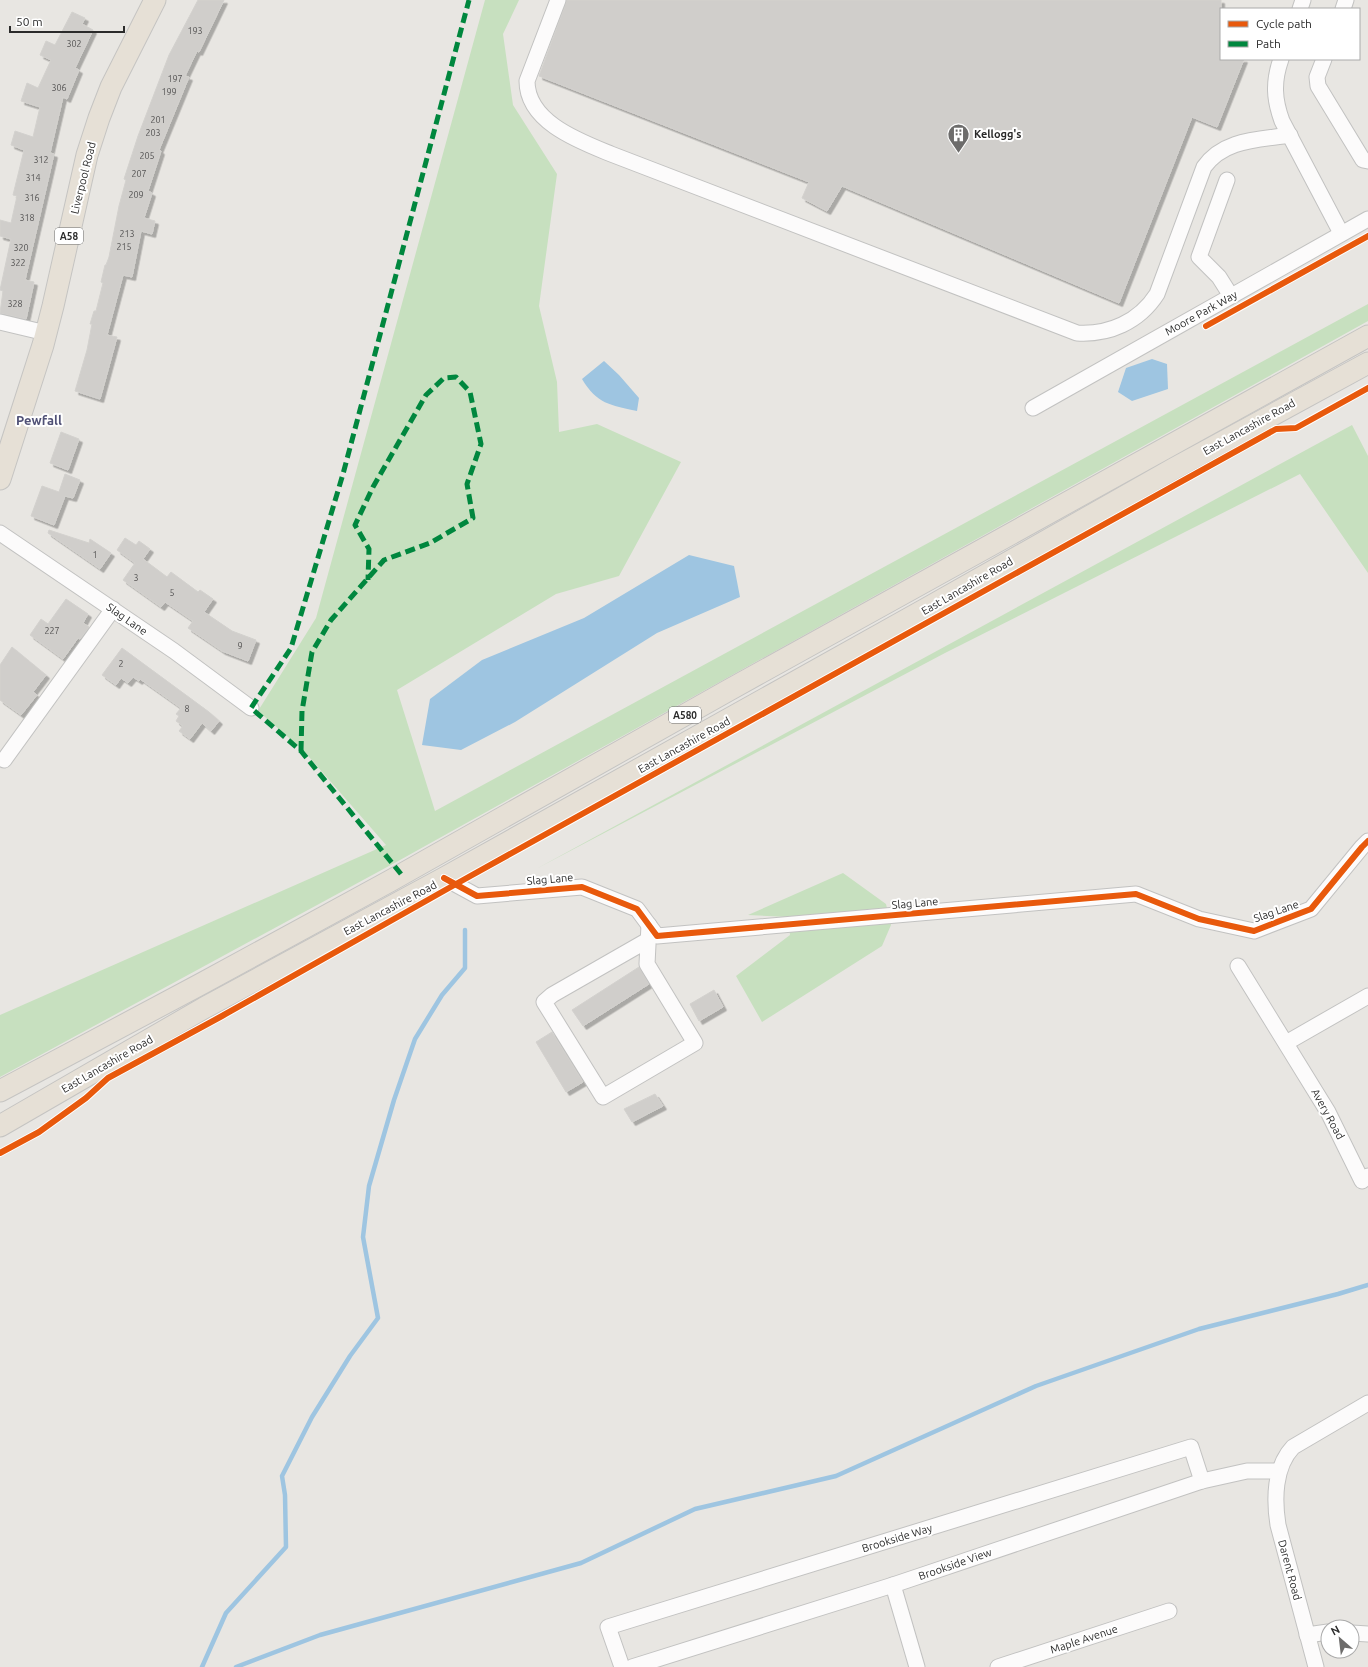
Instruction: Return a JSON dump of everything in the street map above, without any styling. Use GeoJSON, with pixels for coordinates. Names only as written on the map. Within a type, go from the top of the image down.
{"type":"FeatureCollection","features":[{"type":"Feature","properties":{"kind":"highway","name":"Liverpool Road"},"geometry":{"type":"LineString","coordinates":[[0,479],[46,333],[87,155],[99,118],[120,67],[155,0]]}},
{"type":"Feature","properties":{"kind":"highway","name":"East Lancashire Road"},"geometry":{"type":"LineString","coordinates":[[0,1091],[200,984],[415,866],[1368,336]]}},
{"type":"Feature","properties":{"kind":"highway","name":"East Lancashire Road"},"geometry":{"type":"LineString","coordinates":[[0,1126],[204,1008],[436,883],[1175,468],[1368,363]]}},
{"type":"Feature","properties":{"kind":"highway"},"geometry":{"type":"LineString","coordinates":[[415,866],[436,883]]}},
{"type":"Feature","properties":{"kind":"street"},"geometry":{"type":"LineString","coordinates":[[558,0],[527,81],[527,91],[531,102],[538,112],[564,133],[583,143],[611,154],[1077,333],[1090,334],[1106,331],[1141,314],[1150,305],[1157,294],[1204,167],[1210,158],[1219,151],[1242,142],[1290,135]]}},
{"type":"Feature","properties":{"kind":"street"},"geometry":{"type":"LineString","coordinates":[[1281,60],[1274,88],[1276,106],[1341,233]]}},
{"type":"Feature","properties":{"kind":"street"},"geometry":{"type":"LineString","coordinates":[[1324,60],[1317,77],[1318,86],[1363,160],[1368,161]]}},
{"type":"Feature","properties":{"kind":"street"},"geometry":{"type":"LineString","coordinates":[[1226,180],[1199,257],[1219,277],[1231,296]]}},
{"type":"Feature","properties":{"kind":"street","name":"Moore Park Way"},"geometry":{"type":"LineString","coordinates":[[1033,408],[1368,218]]}},
{"type":"Feature","properties":{"kind":"street"},"geometry":{"type":"LineString","coordinates":[[0,322],[46,333]]}},
{"type":"Feature","properties":{"kind":"street","name":"Slag Lane"},"geometry":{"type":"LineString","coordinates":[[0,533],[113,609],[251,708]]}},
{"type":"Feature","properties":{"kind":"street"},"geometry":{"type":"LineString","coordinates":[[4,760],[113,609]]}},
{"type":"Feature","properties":{"kind":"street","name":"Slag Lane"},"geometry":{"type":"LineString","coordinates":[[436,883],[477,896],[582,887],[637,909],[657,936],[1136,894],[1199,919],[1254,930],[1311,909],[1368,841]]}},
{"type":"Feature","properties":{"kind":"street"},"geometry":{"type":"LineString","coordinates":[[648,940],[552,995],[544,1002],[603,1097],[695,1043],[647,964],[649,925]]}},
{"type":"Feature","properties":{"kind":"street","name":"Avery Road"},"geometry":{"type":"LineString","coordinates":[[1238,966],[1328,1112],[1362,1181],[1368,1176]]}},
{"type":"Feature","properties":{"kind":"street"},"geometry":{"type":"LineString","coordinates":[[1286,1043],[1368,996]]}},
{"type":"Feature","properties":{"kind":"street"},"geometry":{"type":"LineString","coordinates":[[1279,1471],[1285,1457],[1293,1447],[1368,1403]]}},
{"type":"Feature","properties":{"kind":"street","name":"Brookside Way"},"geometry":{"type":"LineString","coordinates":[[622,1667],[608,1627],[1191,1447],[1202,1481]]}},
{"type":"Feature","properties":{"kind":"street","name":"Brookside View"},"geometry":{"type":"LineString","coordinates":[[632,1667],[893,1585],[1202,1481],[1247,1471],[1279,1471]]}},
{"type":"Feature","properties":{"kind":"street","name":"Darent Road"},"geometry":{"type":"LineString","coordinates":[[1279,1471],[1276,1497],[1278,1525],[1316,1667]]}},
{"type":"Feature","properties":{"kind":"street"},"geometry":{"type":"LineString","coordinates":[[893,1585],[917,1667]]}},
{"type":"Feature","properties":{"kind":"street","name":"Maple Avenue"},"geometry":{"type":"LineString","coordinates":[[998,1667],[1169,1611]]}},
{"type":"Feature","properties":{"kind":"street"},"geometry":{"type":"LineString","coordinates":[[1307,1635],[1320,1633]]}},
{"type":"Feature","properties":{"kind":"green space"},"geometry":{"type":"Polygon","coordinates":[[[485,0],[519,0],[503,34],[513,105],[557,174],[539,306],[557,382],[559,432],[597,424],[681,462],[619,576],[556,594],[397,690],[435,811],[1368,304],[1368,321],[400,860],[0,1077],[0,1015],[386,845],[303,750],[258,711],[316,618],[485,0]]]}},
{"type":"Feature","properties":{"kind":"green space"},"geometry":{"type":"Polygon","coordinates":[[[1352,425],[1368,456],[1368,573],[1300,474],[945,653],[536,869],[1352,425]]]}},
{"type":"Feature","properties":{"kind":"green space"},"geometry":{"type":"Polygon","coordinates":[[[843,873],[886,904],[891,925],[882,946],[762,1022],[736,976],[790,935],[788,917],[748,915],[843,873]]]}},
{"type":"Feature","properties":{"kind":"water"},"geometry":{"type":"Polygon","coordinates":[[[1152,359],[1167,364],[1168,389],[1132,401],[1118,392],[1126,368],[1152,359]]]}},
{"type":"Feature","properties":{"kind":"water"},"geometry":{"type":"Polygon","coordinates":[[[604,361],[619,375],[639,398],[637,411],[612,405],[599,399],[593,394],[582,379],[604,361]]]}},
{"type":"Feature","properties":{"kind":"water"},"geometry":{"type":"Polygon","coordinates":[[[689,555],[734,566],[740,597],[657,633],[515,722],[461,750],[422,745],[430,699],[482,660],[584,618],[689,555]]]}},
{"type":"Feature","properties":{"kind":"building"},"geometry":{"type":"Polygon","coordinates":[[[198,0],[224,0],[199,52],[197,51],[185,76],[189,77],[159,150],[161,151],[148,191],[152,193],[144,218],[155,221],[152,234],[141,231],[132,277],[123,275],[107,335],[117,337],[100,399],[75,391],[87,350],[92,324],[90,324],[94,311],[96,311],[103,283],[101,282],[105,265],[109,257],[119,206],[126,180],[124,179],[138,136],[169,55],[198,0]]]}},
{"type":"Feature","properties":{"kind":"building","name":"Kellogg's"},"geometry":{"type":"Polygon","coordinates":[[[567,0],[1221,0],[1220,60],[1244,60],[1217,127],[1192,117],[1119,303],[842,186],[827,211],[802,198],[809,182],[539,76],[567,0]]]}},
{"type":"Feature","properties":{"kind":"building"},"geometry":{"type":"Polygon","coordinates":[[[72,12],[85,18],[82,24],[93,30],[75,68],[79,70],[67,99],[63,97],[50,153],[54,154],[25,280],[34,282],[26,319],[0,313],[3,291],[0,290],[11,239],[0,236],[0,220],[11,223],[17,196],[13,195],[24,150],[11,145],[15,131],[33,137],[40,107],[21,101],[27,83],[38,88],[51,60],[40,55],[46,41],[55,45],[72,12]]]}},
{"type":"Feature","properties":{"kind":"building"},"geometry":{"type":"Polygon","coordinates":[[[61,432],[79,439],[68,470],[50,463],[61,432]]]}},
{"type":"Feature","properties":{"kind":"building"},"geometry":{"type":"Polygon","coordinates":[[[65,474],[80,480],[73,498],[65,496],[54,525],[31,516],[42,486],[59,492],[65,474]]]}},
{"type":"Feature","properties":{"kind":"building"},"geometry":{"type":"Polygon","coordinates":[[[49,530],[89,543],[90,539],[111,553],[100,569],[48,533],[49,530]]]}},
{"type":"Feature","properties":{"kind":"building"},"geometry":{"type":"Polygon","coordinates":[[[125,538],[136,545],[139,541],[150,549],[143,559],[167,577],[171,572],[198,592],[200,590],[213,599],[204,612],[232,631],[256,640],[248,661],[222,651],[188,628],[193,621],[165,602],[161,607],[123,580],[135,563],[117,550],[125,538]]]}},
{"type":"Feature","properties":{"kind":"building"},"geometry":{"type":"Polygon","coordinates":[[[66,599],[88,614],[83,623],[89,627],[80,639],[78,638],[63,659],[30,635],[41,619],[48,624],[66,599]]]}},
{"type":"Feature","properties":{"kind":"building"},"geometry":{"type":"Polygon","coordinates":[[[12,647],[46,675],[33,692],[37,695],[21,715],[0,700],[0,665],[12,647]]]}},
{"type":"Feature","properties":{"kind":"building"},"geometry":{"type":"Polygon","coordinates":[[[122,648],[219,721],[211,731],[202,723],[190,739],[179,731],[183,726],[176,721],[179,716],[176,714],[181,708],[140,679],[139,681],[133,677],[128,683],[121,678],[116,685],[102,675],[122,648]]]}},
{"type":"Feature","properties":{"kind":"building"},"geometry":{"type":"Polygon","coordinates":[[[639,967],[649,984],[583,1026],[572,1010],[639,967]]]}},
{"type":"Feature","properties":{"kind":"building"},"geometry":{"type":"Polygon","coordinates":[[[714,990],[723,1007],[699,1021],[690,1004],[714,990]]]}},
{"type":"Feature","properties":{"kind":"building"},"geometry":{"type":"Polygon","coordinates":[[[552,1032],[583,1082],[566,1092],[536,1042],[552,1032]]]}},
{"type":"Feature","properties":{"kind":"building"},"geometry":{"type":"Polygon","coordinates":[[[655,1094],[663,1106],[632,1122],[624,1109],[655,1094]]]}},
{"type":"Feature","properties":{"kind":"waterway"},"geometry":{"type":"LineString","coordinates":[[202,1667],[226,1613],[286,1547],[285,1495],[282,1476],[312,1417],[350,1356],[378,1318],[363,1237],[369,1186],[394,1100],[415,1039],[442,995],[465,968],[465,930]]}},
{"type":"Feature","properties":{"kind":"waterway"},"geometry":{"type":"LineString","coordinates":[[236,1667],[320,1635],[581,1563],[695,1509],[836,1476],[1036,1386],[1199,1329],[1368,1285]]}},
{"type":"Feature","properties":{"kind":"marked path"},"geometry":{"type":"LineString","coordinates":[[401,874],[301,751],[251,708],[291,648],[343,474],[469,0]]}},
{"type":"Feature","properties":{"kind":"marked path"},"geometry":{"type":"LineString","coordinates":[[301,751],[302,711],[312,652],[331,620],[384,560],[430,543],[473,518],[467,484],[481,444],[470,392],[456,377],[444,378],[426,395],[373,487],[355,525],[369,549],[368,580]]}},
{"type":"Feature","properties":{"kind":"cycle path"},"geometry":{"type":"LineString","coordinates":[[1206,326],[1368,236]]}},
{"type":"Feature","properties":{"kind":"cycle path"},"geometry":{"type":"LineString","coordinates":[[0,1153],[39,1132],[86,1098],[108,1078],[1276,429],[1296,428],[1368,388]]}},
{"type":"Feature","properties":{"kind":"cycle path"},"geometry":{"type":"LineString","coordinates":[[444,878],[477,896],[582,887],[637,909],[657,936],[1136,894],[1199,919],[1254,931],[1311,909],[1368,841]]}},
{"type":"Feature","properties":{"kind":"place","name":"Kellogg's"},"geometry":{"type":"Point","coordinates":[958,154]}},
{"type":"Feature","properties":{"kind":"district","name":"Pewfall"},"geometry":{"type":"Point","coordinates":[39,420]}}]}
